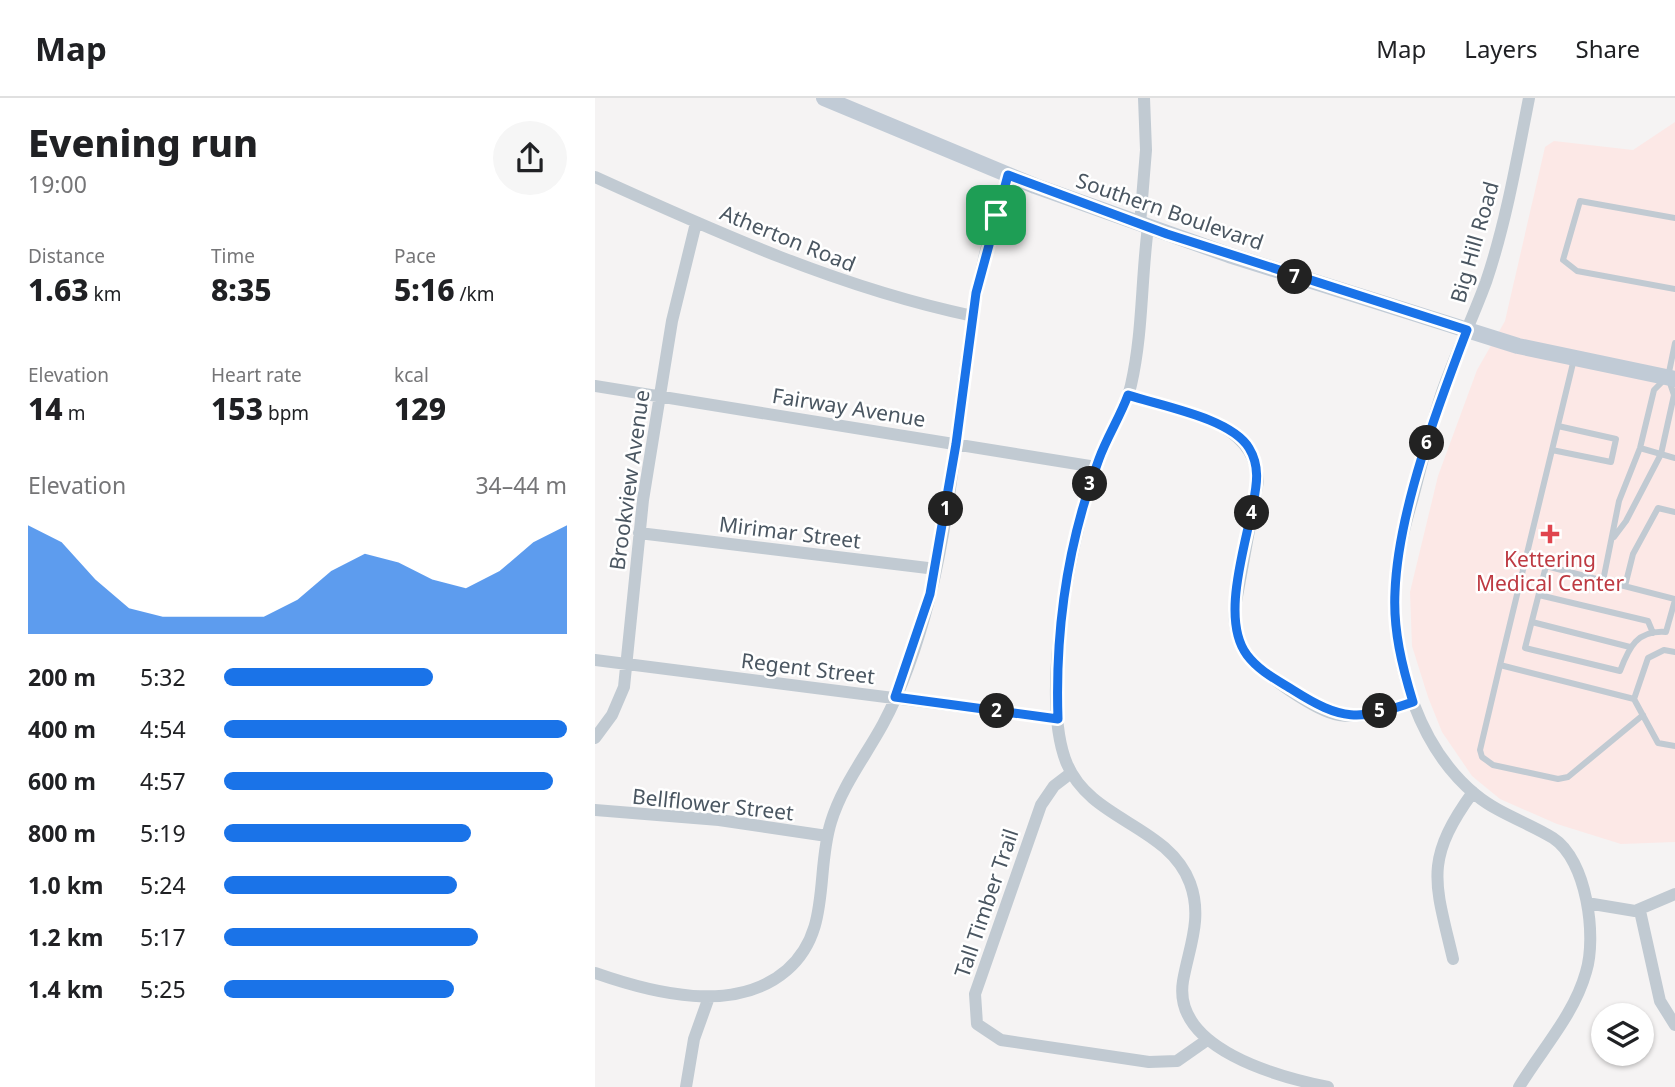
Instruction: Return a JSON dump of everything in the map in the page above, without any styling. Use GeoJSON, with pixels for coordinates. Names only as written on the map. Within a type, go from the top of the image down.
{"type":"FeatureCollection","features":[{"type":"Feature","properties":{"kind":"street","name":"Southern Boulevard"},"geometry":{"type":"LineString","coordinates":[[824,98],[1008,175],[1144,226],[1467,330],[1574,359],[1671,378]]}},
{"type":"Feature","properties":{"kind":"street"},"geometry":{"type":"LineString","coordinates":[[1144,98],[1146,150],[1141,326],[1128,395],[1096,467],[1074,546],[1062,608],[1058,719],[1062,749],[1071,774],[1101,806],[1158,842],[1186,874],[1194,897],[1196,927],[1183,982],[1184,998],[1190,1016],[1207,1040],[1254,1065],[1301,1082],[1328,1087]]}},
{"type":"Feature","properties":{"kind":"street","name":"Big Hill Road"},"geometry":{"type":"LineString","coordinates":[[1519,1087],[1566,1016],[1586,972],[1591,944],[1587,903],[1575,866],[1562,846],[1473,792],[1445,760],[1413,702],[1397,640],[1394,593],[1397,568],[1441,395],[1486,280],[1502,225],[1529,98]]}},
{"type":"Feature","properties":{"kind":"street"},"geometry":{"type":"LineString","coordinates":[[595,973],[654,991],[709,997],[766,983],[781,975],[799,958],[818,922],[827,836],[840,798],[895,697],[922,626],[936,569],[984,256],[1008,175]]}},
{"type":"Feature","properties":{"kind":"street","name":"Atherton Road"},"geometry":{"type":"LineString","coordinates":[[595,177],[696,223],[868,290],[973,316]]}},
{"type":"Feature","properties":{"kind":"street","name":"Brookview Avenue"},"geometry":{"type":"LineString","coordinates":[[595,738],[612,715],[621,696],[627,665],[639,533],[659,396],[672,321],[696,223]]}},
{"type":"Feature","properties":{"kind":"street","name":"Fairway Avenue"},"geometry":{"type":"LineString","coordinates":[[595,386],[1096,467]]}},
{"type":"Feature","properties":{"kind":"street"},"geometry":{"type":"LineString","coordinates":[[1128,395],[1227,428],[1244,441],[1255,459],[1258,481],[1235,605],[1235,627],[1247,655],[1266,673],[1333,714],[1360,716],[1413,702]]}},
{"type":"Feature","properties":{"kind":"street","name":"Mirimar Street"},"geometry":{"type":"LineString","coordinates":[[639,533],[936,569]]}},
{"type":"Feature","properties":{"kind":"street","name":"Regent Street"},"geometry":{"type":"LineString","coordinates":[[595,660],[1058,719]]}},
{"type":"Feature","properties":{"kind":"street","name":"Tall Timber Trail"},"geometry":{"type":"LineString","coordinates":[[1071,774],[1054,786],[1041,804],[975,994],[977,1024],[1001,1040],[1149,1062],[1177,1061],[1207,1040]]}},
{"type":"Feature","properties":{"kind":"street"},"geometry":{"type":"LineString","coordinates":[[1453,959],[1438,900],[1438,858],[1450,826],[1473,792]]}},
{"type":"Feature","properties":{"kind":"street","name":"Bellflower Street"},"geometry":{"type":"LineString","coordinates":[[595,810],[719,820],[827,836]]}},
{"type":"Feature","properties":{"kind":"street"},"geometry":{"type":"LineString","coordinates":[[1587,903],[1640,911],[1675,894]]}},
{"type":"Feature","properties":{"kind":"street"},"geometry":{"type":"LineString","coordinates":[[1640,911],[1660,1002],[1675,1025]]}},
{"type":"Feature","properties":{"kind":"street"},"geometry":{"type":"LineString","coordinates":[[686,1087],[694,1039],[709,997]]}},
{"type":"Feature","properties":{"kind":"lane"},"geometry":{"type":"LineString","coordinates":[[1675,218],[1580,201],[1563,260],[1577,271],[1675,289]]}},
{"type":"Feature","properties":{"kind":"lane"},"geometry":{"type":"LineString","coordinates":[[1613,539],[1626,521],[1661,454],[1675,395],[1671,378],[1675,343]]}},
{"type":"Feature","properties":{"kind":"lane"},"geometry":{"type":"LineString","coordinates":[[1574,359],[1480,750],[1482,757],[1493,765],[1558,779],[1568,777],[1643,715]]}},
{"type":"Feature","properties":{"kind":"lane"},"geometry":{"type":"LineString","coordinates":[[1603,581],[1619,501],[1640,448],[1654,390],[1671,378]]}},
{"type":"Feature","properties":{"kind":"lane"},"geometry":{"type":"LineString","coordinates":[[1552,450],[1611,462],[1616,439],[1558,426]]}},
{"type":"Feature","properties":{"kind":"lane"},"geometry":{"type":"LineString","coordinates":[[1640,448],[1675,458]]}},
{"type":"Feature","properties":{"kind":"lane"},"geometry":{"type":"LineString","coordinates":[[1625,586],[1633,554],[1658,508],[1675,512]]}},
{"type":"Feature","properties":{"kind":"lane"},"geometry":{"type":"LineString","coordinates":[[1546,566],[1625,586],[1675,599],[1666,632],[1636,639],[1620,671],[1525,648],[1546,566]]}},
{"type":"Feature","properties":{"kind":"lane"},"geometry":{"type":"LineString","coordinates":[[1539,595],[1649,621],[1653,633]]}},
{"type":"Feature","properties":{"kind":"lane"},"geometry":{"type":"LineString","coordinates":[[1532,622],[1630,647]]}},
{"type":"Feature","properties":{"kind":"lane"},"geometry":{"type":"LineString","coordinates":[[1634,699],[1649,658],[1664,650],[1675,652]]}},
{"type":"Feature","properties":{"kind":"lane"},"geometry":{"type":"LineString","coordinates":[[1500,666],[1634,699],[1658,743],[1675,746]]}},
{"type":"Feature","properties":{"kind":"shaded area","name":"Kettering Medical Center"},"geometry":{"type":"Polygon","coordinates":[[[1675,122],[1675,842],[1621,844],[1557,824],[1500,799],[1472,776],[1442,732],[1428,697],[1412,646],[1410,592],[1438,476],[1477,370],[1505,321],[1545,147],[1554,141],[1633,150],[1675,122]]]}},
{"type":"Feature","properties":{"kind":"place","name":"Kettering Medical Center"},"geometry":{"type":"Point","coordinates":[1550,534]}},
{"type":"Feature","properties":{"kind":"route"},"geometry":{"type":"LineString","coordinates":[[1008,175],[1167,234],[1467,330],[1441,395],[1408,513],[1397,568],[1394,593],[1396,628],[1399,652],[1413,702],[1360,716],[1333,714],[1266,673],[1247,655],[1235,627],[1235,605],[1258,481],[1255,459],[1244,441],[1227,428],[1128,395],[1096,467],[1077,534],[1062,608],[1058,659],[1058,719],[895,697],[922,626],[939,555],[976,293],[996,215],[1008,175]]}}]}
